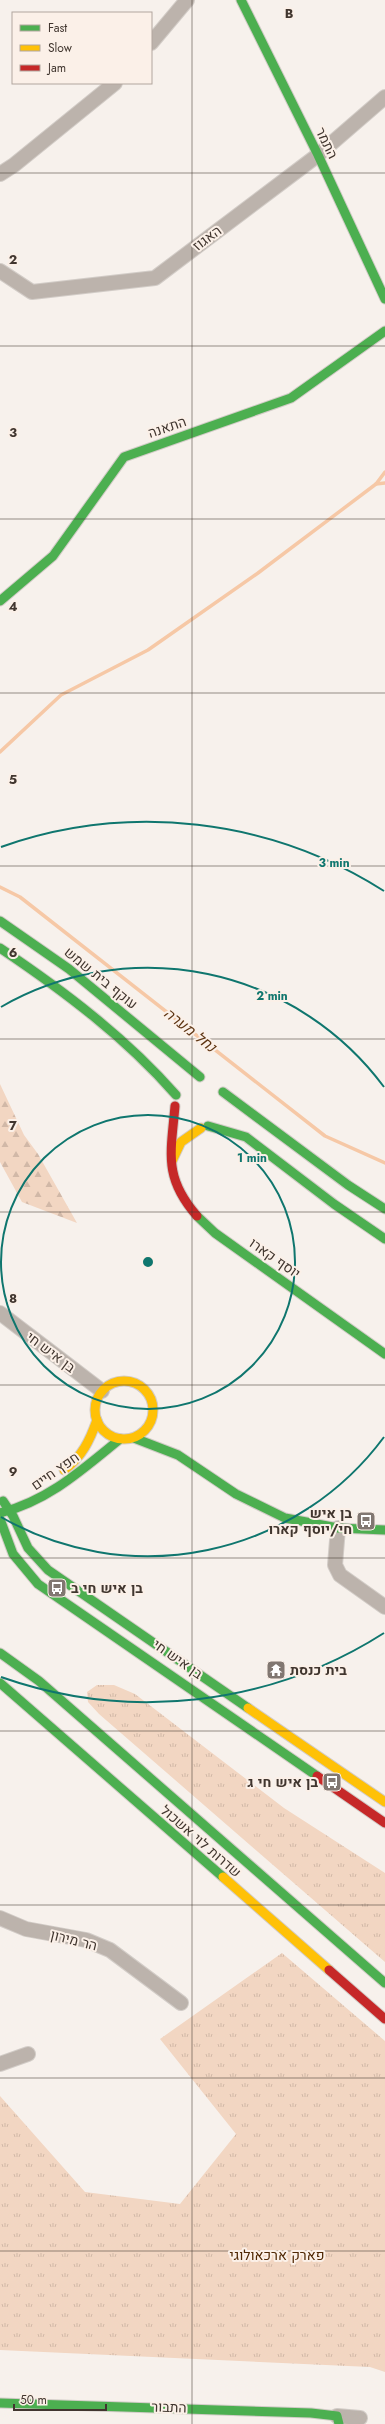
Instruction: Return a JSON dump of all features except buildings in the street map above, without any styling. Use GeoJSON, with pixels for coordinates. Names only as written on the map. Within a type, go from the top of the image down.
{"type":"FeatureCollection","features":[{"type":"Feature","properties":{"kind":"street"},"geometry":{"type":"LineString","coordinates":[[152,42],[187,0]]}},
{"type":"Feature","properties":{"kind":"street","name":"התמר"},"geometry":{"type":"LineString","coordinates":[[241,0],[380,276],[385,299]]}},
{"type":"Feature","properties":{"kind":"street"},"geometry":{"type":"LineString","coordinates":[[0,174],[14,165],[115,84]]}},
{"type":"Feature","properties":{"kind":"street","name":"האגוז"},"geometry":{"type":"LineString","coordinates":[[0,271],[32,292],[154,278],[318,155],[385,97]]}},
{"type":"Feature","properties":{"kind":"street","name":"התאנה"},"geometry":{"type":"LineString","coordinates":[[0,601],[53,556],[124,456],[291,398],[385,331]]}},
{"type":"Feature","properties":{"kind":"street","name":"עוקף בית שמש"},"geometry":{"type":"LineString","coordinates":[[0,921],[69,969],[204,1077],[185,1082],[176,1095]]}},
{"type":"Feature","properties":{"kind":"street"},"geometry":{"type":"LineString","coordinates":[[0,948],[29,967],[104,1026],[143,1060],[176,1095]]}},
{"type":"Feature","properties":{"kind":"street"},"geometry":{"type":"LineString","coordinates":[[225,1104],[222,1089],[348,1185],[385,1210]]}},
{"type":"Feature","properties":{"kind":"street","name":"יוסף קארו"},"geometry":{"type":"LineString","coordinates":[[176,1095],[170,1167],[178,1193],[196,1216],[215,1233],[385,1354]]}},
{"type":"Feature","properties":{"kind":"street"},"geometry":{"type":"LineString","coordinates":[[175,1106],[184,1122],[246,1137],[334,1204],[385,1239]]}},
{"type":"Feature","properties":{"kind":"street"},"geometry":{"type":"LineString","coordinates":[[170,1167],[181,1142],[218,1120]]}},
{"type":"Feature","properties":{"kind":"street","name":"בן איש חי"},"geometry":{"type":"LineString","coordinates":[[0,1313],[102,1391]]}},
{"type":"Feature","properties":{"kind":"street"},"geometry":{"type":"LineString","coordinates":[[134,1438],[154,1424],[153,1403],[147,1391],[140,1385],[122,1380],[113,1383],[102,1391],[95,1405],[97,1420],[106,1433],[120,1439],[134,1438],[178,1455],[236,1494],[285,1518],[338,1528],[385,1530]]}},
{"type":"Feature","properties":{"kind":"street","name":"חפץ חיים"},"geometry":{"type":"LineString","coordinates":[[57,1475],[73,1465],[91,1440],[97,1420]]}},
{"type":"Feature","properties":{"kind":"street"},"geometry":{"type":"LineString","coordinates":[[165,1438],[178,1455]]}},
{"type":"Feature","properties":{"kind":"street","name":"חפץ חיים"},"geometry":{"type":"LineString","coordinates":[[0,1513],[31,1505],[64,1485],[120,1439]]}},
{"type":"Feature","properties":{"kind":"street","name":"בן איש חי"},"geometry":{"type":"LineString","coordinates":[[5,1500],[12,1511],[26,1544],[35,1558],[48,1570],[385,1802]]}},
{"type":"Feature","properties":{"kind":"street","name":"בן איש חי"},"geometry":{"type":"LineString","coordinates":[[0,1510],[5,1500]]}},
{"type":"Feature","properties":{"kind":"street","name":"בן איש חי"},"geometry":{"type":"LineString","coordinates":[[0,1519],[10,1552],[21,1569],[38,1584],[385,1823]]}},
{"type":"Feature","properties":{"kind":"street"},"geometry":{"type":"LineString","coordinates":[[338,1528],[335,1565],[340,1575],[349,1584],[385,1607]]}},
{"type":"Feature","properties":{"kind":"street","name":"שדרות לוי אשכול"},"geometry":{"type":"LineString","coordinates":[[0,1653],[39,1681],[385,1982]]}},
{"type":"Feature","properties":{"kind":"street","name":"שדרות לוי אשכול"},"geometry":{"type":"LineString","coordinates":[[0,1683],[385,2018]]}},
{"type":"Feature","properties":{"kind":"street","name":"הר מירון"},"geometry":{"type":"LineString","coordinates":[[0,1918],[26,1929],[86,1940],[110,1950],[180,2003]]}},
{"type":"Feature","properties":{"kind":"street"},"geometry":{"type":"LineString","coordinates":[[0,2064],[28,2054]]}},
{"type":"Feature","properties":{"kind":"street","name":"התבור"},"geometry":{"type":"LineString","coordinates":[[0,2403],[139,2406],[338,2420],[360,2418]]}},
{"type":"Feature","properties":{"kind":"green space"},"geometry":{"type":"Polygon","coordinates":[[[0,1084],[24,1135],[38,1154],[77,1223],[22,1202],[0,1162],[0,1084]]]}},
{"type":"Feature","properties":{"kind":"green space"},"geometry":{"type":"Polygon","coordinates":[[[97,1685],[114,1685],[135,1694],[284,1808],[385,1873],[385,1962],[99,1714],[88,1702],[87,1692],[97,1685]]]}},
{"type":"Feature","properties":{"kind":"green space","name":"פארק ארכאולוגי"},"geometry":{"type":"Polygon","coordinates":[[[282,1953],[385,2041],[385,2372],[370,2367],[0,2350],[0,2096],[85,2192],[180,2204],[236,2134],[160,2039],[282,1953]]]}},
{"type":"Feature","properties":{"kind":"waterway"},"geometry":{"type":"LineString","coordinates":[[0,752],[61,695],[148,650],[258,573],[376,484],[385,472]]}},
{"type":"Feature","properties":{"kind":"waterway"},"geometry":{"type":"LineString","coordinates":[[376,484],[385,483]]}},
{"type":"Feature","properties":{"kind":"waterway","name":"נחל מערה"},"geometry":{"type":"LineString","coordinates":[[0,887],[20,897],[325,1136],[385,1163]]}},
{"type":"Feature","properties":{"kind":"traffic: fast"},"geometry":{"type":"LineString","coordinates":[[241,0],[318,155],[385,299]]}},
{"type":"Feature","properties":{"kind":"traffic: fast"},"geometry":{"type":"LineString","coordinates":[[0,601],[53,556],[124,457],[291,398],[385,331]]}},
{"type":"Feature","properties":{"kind":"traffic: fast"},"geometry":{"type":"LineString","coordinates":[[0,921],[69,969],[200,1077]]}},
{"type":"Feature","properties":{"kind":"traffic: fast"},"geometry":{"type":"LineString","coordinates":[[0,948],[70,998],[115,1034],[176,1095]]}},
{"type":"Feature","properties":{"kind":"traffic: fast"},"geometry":{"type":"LineString","coordinates":[[223,1092],[348,1185],[385,1209]]}},
{"type":"Feature","properties":{"kind":"traffic: fast"},"geometry":{"type":"LineString","coordinates":[[208,1126],[246,1137],[334,1204],[385,1239]]}},
{"type":"Feature","properties":{"kind":"traffic: fast"},"geometry":{"type":"LineString","coordinates":[[197,1216],[215,1233],[385,1354]]}},
{"type":"Feature","properties":{"kind":"traffic: fast"},"geometry":{"type":"LineString","coordinates":[[134,1438],[178,1455],[236,1494],[285,1518],[338,1528],[385,1530]]}},
{"type":"Feature","properties":{"kind":"traffic: fast"},"geometry":{"type":"LineString","coordinates":[[0,1513],[34,1501],[64,1483],[120,1439]]}},
{"type":"Feature","properties":{"kind":"traffic: fast"},"geometry":{"type":"LineString","coordinates":[[3,1501],[13,1516],[28,1548],[48,1570],[248,1708]]}},
{"type":"Feature","properties":{"kind":"traffic: fast"},"geometry":{"type":"LineString","coordinates":[[0,1519],[13,1554],[38,1584],[317,1776]]}},
{"type":"Feature","properties":{"kind":"traffic: fast"},"geometry":{"type":"LineString","coordinates":[[0,1653],[39,1681],[385,1983]]}},
{"type":"Feature","properties":{"kind":"traffic: fast"},"geometry":{"type":"LineString","coordinates":[[0,1683],[223,1877]]}},
{"type":"Feature","properties":{"kind":"traffic: fast"},"geometry":{"type":"LineString","coordinates":[[0,2403],[311,2413],[337,2416],[339,2424]]}},
{"type":"Feature","properties":{"kind":"traffic: slow"},"geometry":{"type":"LineString","coordinates":[[172,1161],[181,1142],[201,1128]]}},
{"type":"Feature","properties":{"kind":"traffic: slow"},"geometry":{"type":"LineString","coordinates":[[118,1381],[130,1381],[140,1385],[149,1394],[153,1404],[153,1410],[153,1416],[145,1431],[130,1439],[118,1439],[108,1435],[99,1426],[95,1416],[95,1404],[99,1394],[108,1385],[118,1381]]}},
{"type":"Feature","properties":{"kind":"traffic: slow"},"geometry":{"type":"LineString","coordinates":[[64,1470],[76,1460],[85,1448],[97,1420]]}},
{"type":"Feature","properties":{"kind":"traffic: slow"},"geometry":{"type":"LineString","coordinates":[[248,1708],[385,1802]]}},
{"type":"Feature","properties":{"kind":"traffic: slow"},"geometry":{"type":"LineString","coordinates":[[223,1877],[329,1970]]}},
{"type":"Feature","properties":{"kind":"traffic: jam"},"geometry":{"type":"LineString","coordinates":[[175,1106],[171,1151],[174,1176],[186,1202],[197,1216]]}},
{"type":"Feature","properties":{"kind":"traffic: jam"},"geometry":{"type":"LineString","coordinates":[[317,1776],[385,1823]]}},
{"type":"Feature","properties":{"kind":"traffic: jam"},"geometry":{"type":"LineString","coordinates":[[329,1970],[385,2019]]}},
{"type":"Feature","properties":{"kind":"place","name":"בן איש חי/יוסף קארו"},"geometry":{"type":"Point","coordinates":[366,1521]}},
{"type":"Feature","properties":{"kind":"place","name":"בן איש חי ב"},"geometry":{"type":"Point","coordinates":[57,1588]}},
{"type":"Feature","properties":{"kind":"place","name":"בית כנסת"},"geometry":{"type":"Point","coordinates":[276,1670]}},
{"type":"Feature","properties":{"kind":"place","name":"בן איש חי ג"},"geometry":{"type":"Point","coordinates":[332,1782]}}]}
